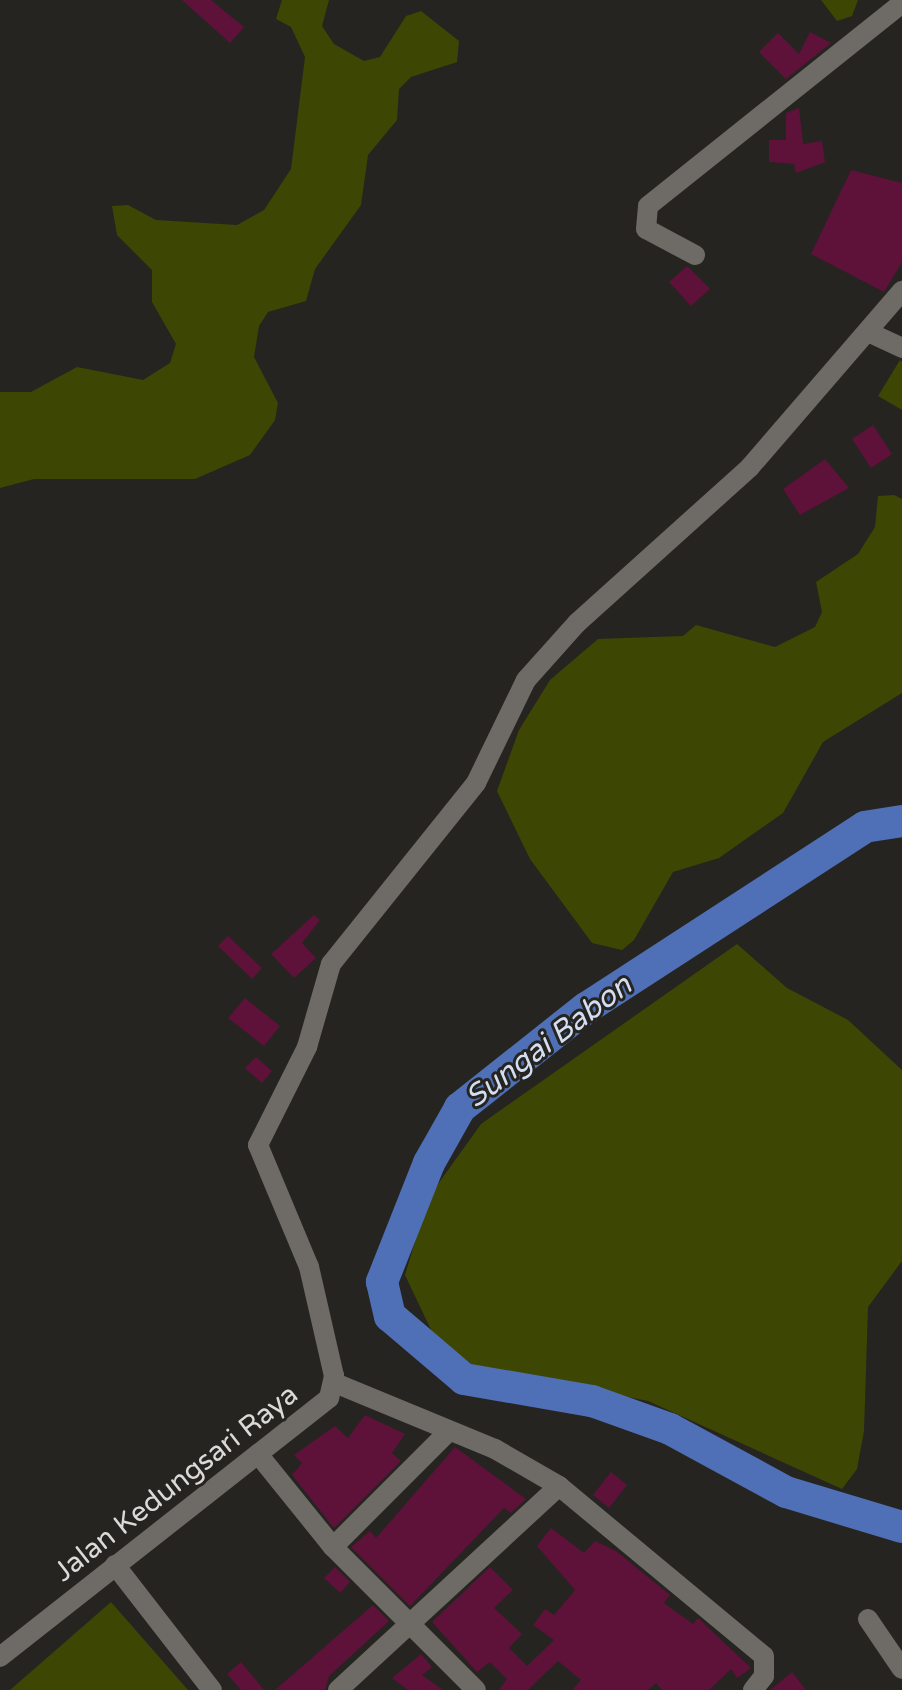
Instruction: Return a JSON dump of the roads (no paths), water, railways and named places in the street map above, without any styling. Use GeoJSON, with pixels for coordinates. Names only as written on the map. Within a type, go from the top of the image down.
{"type":"FeatureCollection","features":[{"type":"Feature","properties":{"kind":"street"},"geometry":{"type":"LineString","coordinates":[[695,255],[646,229],[648,206],[902,3]]}},
{"type":"Feature","properties":{"kind":"street","name":"Jalan Kedungsari Raya"},"geometry":{"type":"LineString","coordinates":[[0,1657],[324,1405],[335,1383],[309,1267],[258,1145],[307,1047],[331,964],[476,783],[526,680],[577,623],[750,467],[902,291]]}},
{"type":"Feature","properties":{"kind":"street"},"geometry":{"type":"LineString","coordinates":[[868,332],[902,348]]}},
{"type":"Feature","properties":{"kind":"street"},"geometry":{"type":"LineString","coordinates":[[335,1383],[448,1432],[559,1486],[764,1656],[758,1683]]}},
{"type":"Feature","properties":{"kind":"street"},"geometry":{"type":"LineString","coordinates":[[333,1547],[448,1432]]}},
{"type":"Feature","properties":{"kind":"street"},"geometry":{"type":"LineString","coordinates":[[258,1454],[333,1547],[408,1627],[475,1689]]}},
{"type":"Feature","properties":{"kind":"street"},"geometry":{"type":"LineString","coordinates":[[338,1690],[559,1486]]}},
{"type":"Feature","properties":{"kind":"street"},"geometry":{"type":"LineString","coordinates":[[115,1565],[212,1690]]}},
{"type":"Feature","properties":{"kind":"street"},"geometry":{"type":"LineString","coordinates":[[868,1619],[902,1669]]}},
{"type":"Feature","properties":{"kind":"waterway","name":"Sungai Babon"},"geometry":{"type":"LineString","coordinates":[[902,821],[865,827],[586,1008],[460,1108],[429,1163],[382,1282],[390,1316],[464,1379],[592,1401],[670,1429],[786,1492],[902,1527]]}}]}
